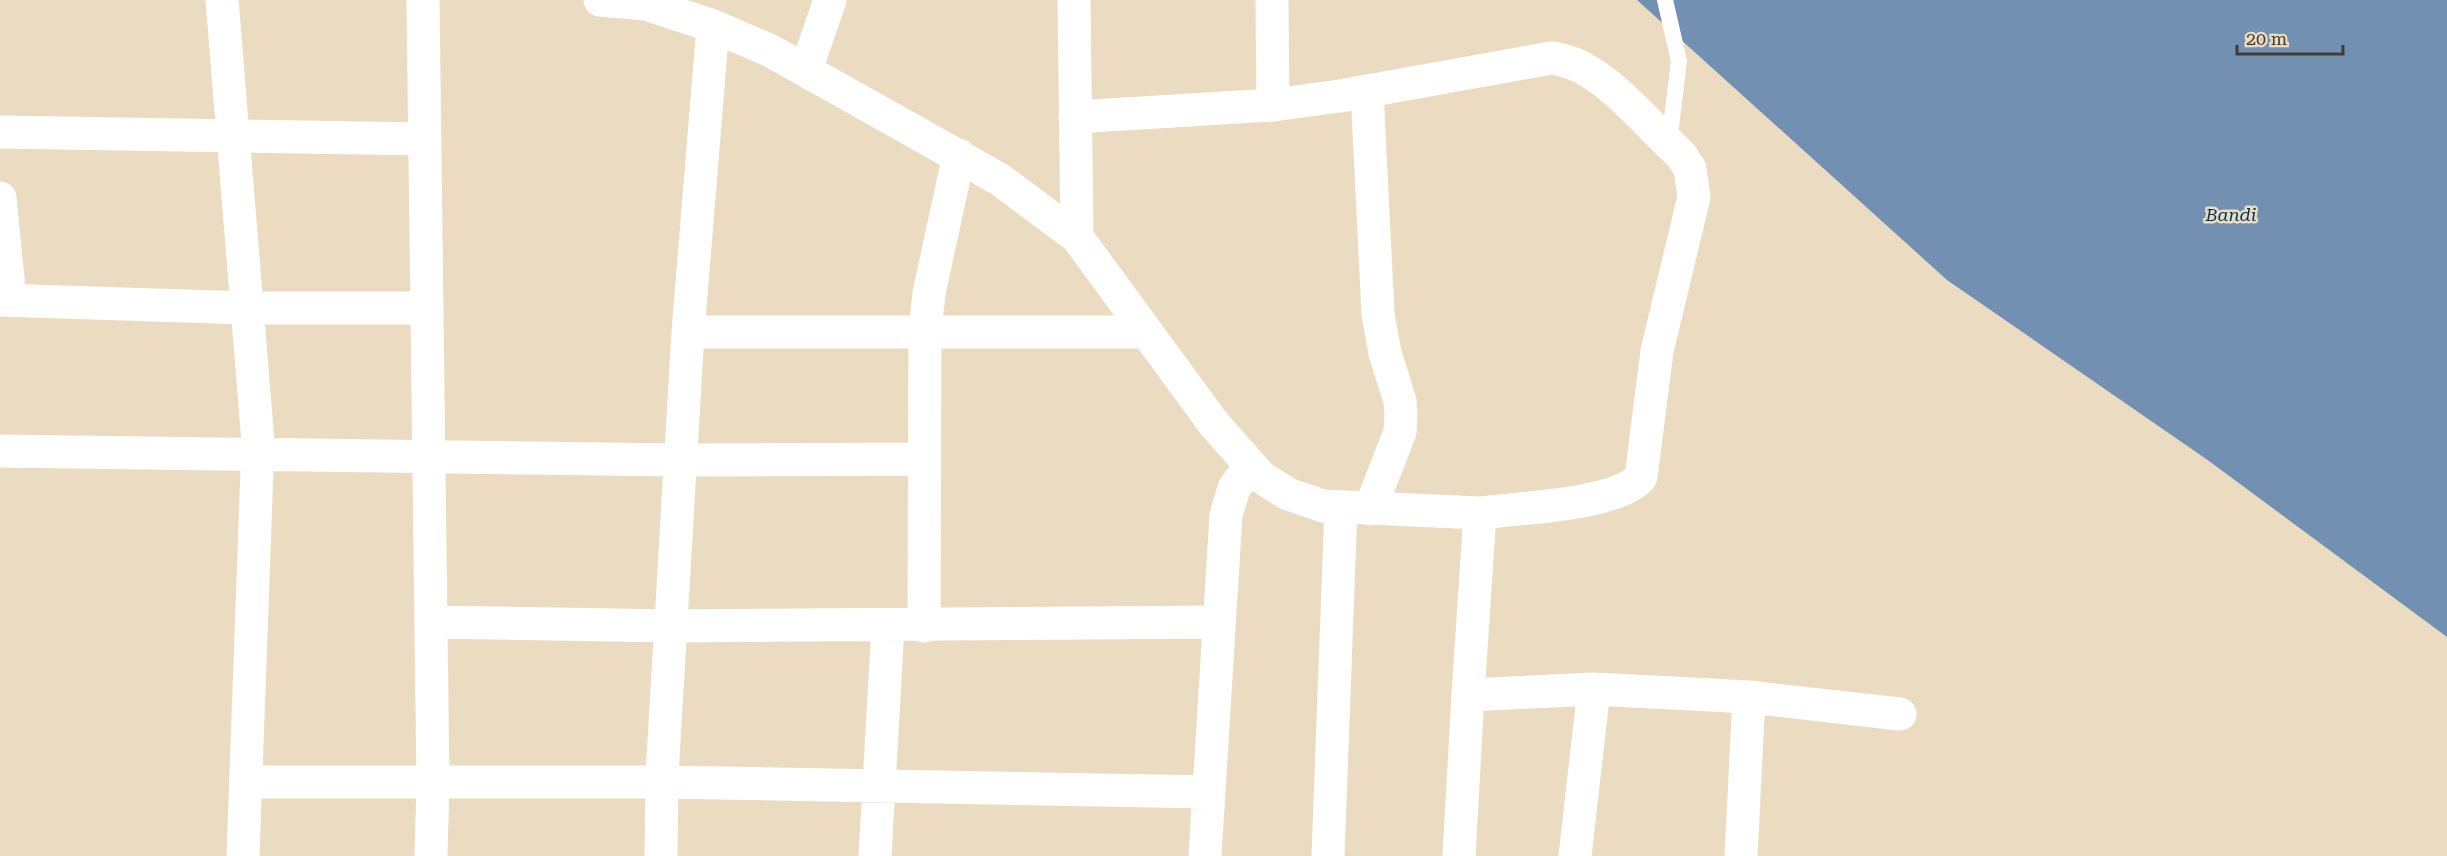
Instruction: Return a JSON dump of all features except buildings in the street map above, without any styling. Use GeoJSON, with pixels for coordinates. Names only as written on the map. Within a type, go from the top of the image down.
{"type":"FeatureCollection","features":[{"type":"Feature","properties":{"kind":"street"},"geometry":{"type":"LineString","coordinates":[[222,0],[258,454],[243,856]]}},
{"type":"Feature","properties":{"kind":"street"},"geometry":{"type":"LineString","coordinates":[[423,0],[434,784],[431,856]]}},
{"type":"Feature","properties":{"kind":"street"},"geometry":{"type":"LineString","coordinates":[[600,0],[647,2],[713,26],[806,70],[999,179],[1077,237],[1207,416],[1250,467],[1288,494],[1323,506],[1480,513],[1593,499],[1634,485],[1641,477],[1656,351],[1694,197],[1690,169],[1682,155],[1597,75],[1575,62],[1563,59],[1524,63],[1273,105],[1075,117]]}},
{"type":"Feature","properties":{"kind":"street"},"geometry":{"type":"LineString","coordinates":[[806,70],[830,0]]}},
{"type":"Feature","properties":{"kind":"street"},"geometry":{"type":"LineString","coordinates":[[1074,0],[1077,237]]}},
{"type":"Feature","properties":{"kind":"street"},"geometry":{"type":"LineString","coordinates":[[1272,0],[1273,105]]}},
{"type":"Feature","properties":{"kind":"street"},"geometry":{"type":"LineString","coordinates":[[661,856],[662,782],[688,332],[713,26]]}},
{"type":"Feature","properties":{"kind":"street"},"geometry":{"type":"LineString","coordinates":[[1328,856],[1356,508],[1400,432],[1401,414],[1378,314],[1367,91]]}},
{"type":"Feature","properties":{"kind":"street"},"geometry":{"type":"LineString","coordinates":[[0,132],[233,134],[425,139]]}},
{"type":"Feature","properties":{"kind":"street"},"geometry":{"type":"LineString","coordinates":[[924,626],[925,331],[929,293],[959,155]]}},
{"type":"Feature","properties":{"kind":"street"},"geometry":{"type":"LineString","coordinates":[[0,198],[5,299],[247,308],[427,308]]}},
{"type":"Feature","properties":{"kind":"street"},"geometry":{"type":"LineString","coordinates":[[688,332],[1144,332]]}},
{"type":"Feature","properties":{"kind":"street"},"geometry":{"type":"LineString","coordinates":[[0,451],[680,460],[923,459]]}},
{"type":"Feature","properties":{"kind":"street"},"geometry":{"type":"LineString","coordinates":[[1205,856],[1219,622],[1230,497],[1250,467]]}},
{"type":"Feature","properties":{"kind":"street"},"geometry":{"type":"LineString","coordinates":[[1460,856],[1480,513]]}},
{"type":"Feature","properties":{"kind":"street"},"geometry":{"type":"LineString","coordinates":[[431,622],[672,626],[924,626],[1219,622]]}},
{"type":"Feature","properties":{"kind":"street"},"geometry":{"type":"LineString","coordinates":[[875,856],[888,626]]}},
{"type":"Feature","properties":{"kind":"street"},"geometry":{"type":"LineString","coordinates":[[1468,695],[1594,689],[1749,697],[1900,714]]}},
{"type":"Feature","properties":{"kind":"street"},"geometry":{"type":"LineString","coordinates":[[1575,856],[1594,689]]}},
{"type":"Feature","properties":{"kind":"street"},"geometry":{"type":"LineString","coordinates":[[1741,856],[1749,697]]}},
{"type":"Feature","properties":{"kind":"street"},"geometry":{"type":"LineString","coordinates":[[246,782],[434,784],[662,782],[1209,792]]}},
{"type":"Feature","properties":{"kind":"lane"},"geometry":{"type":"LineString","coordinates":[[1665,0],[1679,61],[1669,144]]}},
{"type":"Feature","properties":{"kind":"water","name":"Bandi"},"geometry":{"type":"Polygon","coordinates":[[[1637,0],[2447,0],[2447,637],[2209,461],[1947,280],[1637,0]]]}}]}
